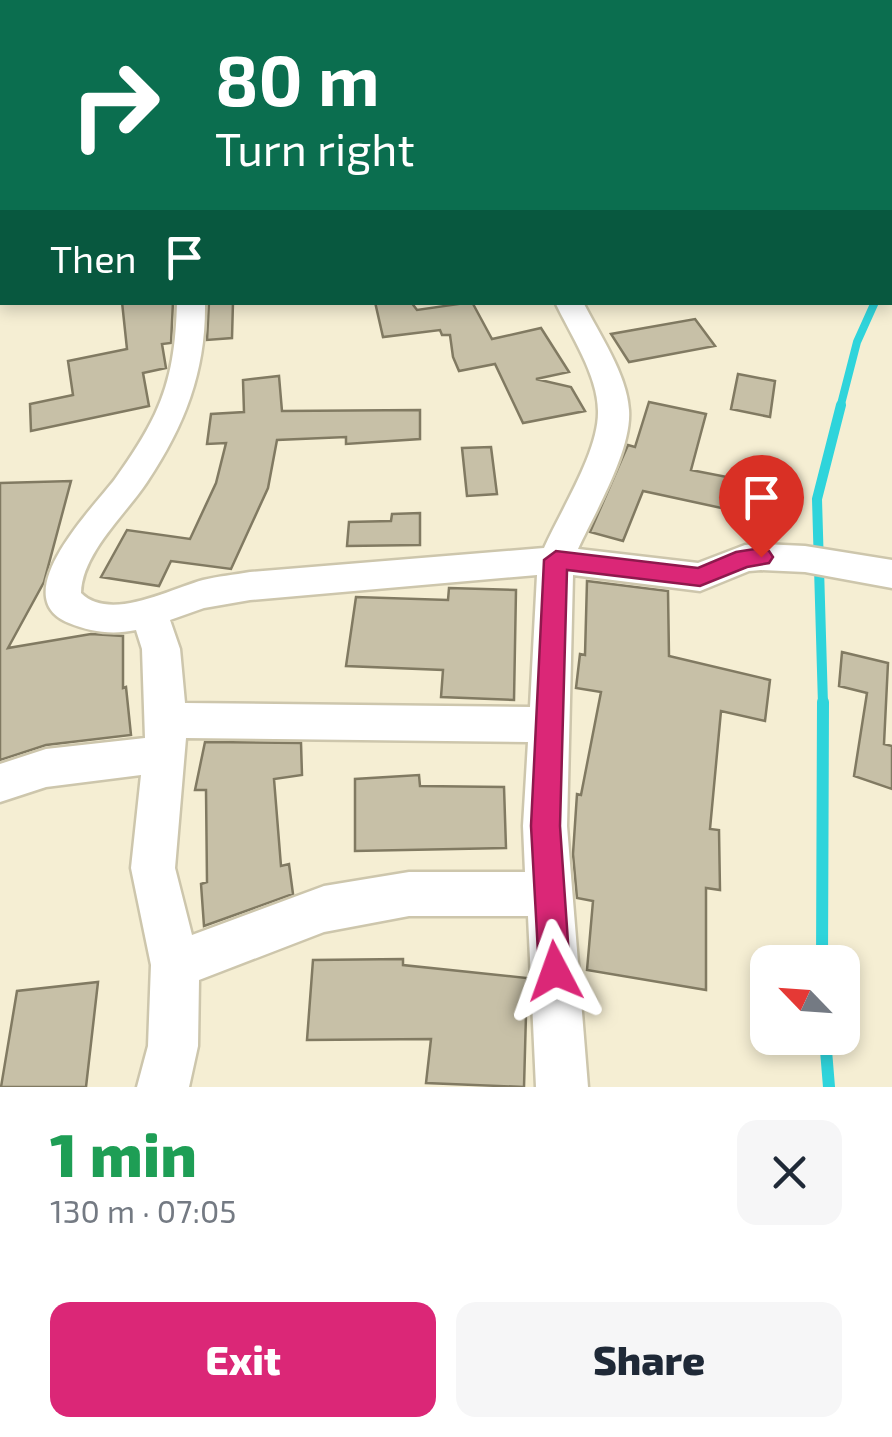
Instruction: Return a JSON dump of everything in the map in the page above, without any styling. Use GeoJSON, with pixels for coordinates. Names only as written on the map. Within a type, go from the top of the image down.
{"type":"FeatureCollection","features":[{"type":"Feature","properties":{"kind":"street"},"geometry":{"type":"LineString","coordinates":[[191,305],[188,375],[171,420],[70,563],[61,586],[63,599],[71,609],[94,617],[120,619],[149,614],[202,594],[250,586],[556,560],[700,578],[744,558],[761,557],[805,559],[892,574]]}},
{"type":"Feature","properties":{"kind":"street"},"geometry":{"type":"LineString","coordinates":[[562,1087],[546,826],[556,560],[610,440],[614,410],[608,384],[569,305]]}},
{"type":"Feature","properties":{"kind":"street"},"geometry":{"type":"LineString","coordinates":[[149,614],[161,649],[165,737],[154,868],[175,965],[174,1046],[163,1087]]}},
{"type":"Feature","properties":{"kind":"street"},"geometry":{"type":"LineString","coordinates":[[0,783],[165,737],[550,724]]}},
{"type":"Feature","properties":{"kind":"street"},"geometry":{"type":"LineString","coordinates":[[175,965],[324,909],[409,894],[550,894]]}},
{"type":"Feature","properties":{"kind":"building"},"geometry":{"type":"Polygon","coordinates":[[[122,305],[173,305],[171,343],[162,344],[166,368],[143,373],[149,406],[31,431],[30,404],[73,395],[68,361],[127,349],[122,305]]]}},
{"type":"Feature","properties":{"kind":"building"},"geometry":{"type":"Polygon","coordinates":[[[209,305],[233,305],[232,338],[207,340],[209,305]]]}},
{"type":"Feature","properties":{"kind":"building"},"geometry":{"type":"Polygon","coordinates":[[[376,305],[413,305],[417,310],[474,305],[492,339],[541,328],[569,372],[536,379],[571,387],[585,411],[523,423],[495,364],[459,371],[450,335],[442,335],[440,330],[383,337],[376,305]]]}},
{"type":"Feature","properties":{"kind":"building"},"geometry":{"type":"Polygon","coordinates":[[[695,319],[715,346],[629,362],[611,334],[695,319]]]}},
{"type":"Feature","properties":{"kind":"building"},"geometry":{"type":"Polygon","coordinates":[[[738,374],[775,381],[770,417],[731,409],[738,374]]]}},
{"type":"Feature","properties":{"kind":"building"},"geometry":{"type":"Polygon","coordinates":[[[279,376],[282,411],[420,410],[420,439],[346,444],[346,437],[277,440],[268,488],[231,569],[171,561],[159,586],[101,577],[127,530],[190,539],[216,483],[226,443],[207,444],[211,414],[244,412],[243,380],[279,376]]]}},
{"type":"Feature","properties":{"kind":"building"},"geometry":{"type":"Polygon","coordinates":[[[649,402],[706,414],[691,470],[768,485],[763,517],[643,491],[623,541],[590,532],[628,445],[635,447],[649,402]]]}},
{"type":"Feature","properties":{"kind":"building"},"geometry":{"type":"Polygon","coordinates":[[[491,447],[497,494],[467,496],[462,448],[491,447]]]}},
{"type":"Feature","properties":{"kind":"building"},"geometry":{"type":"Polygon","coordinates":[[[71,481],[44,582],[8,648],[91,634],[123,636],[123,688],[126,687],[131,735],[46,745],[0,760],[0,483],[71,481]]]}},
{"type":"Feature","properties":{"kind":"building"},"geometry":{"type":"Polygon","coordinates":[[[420,513],[420,545],[347,546],[349,522],[391,521],[392,514],[420,513]]]}},
{"type":"Feature","properties":{"kind":"building"},"geometry":{"type":"Polygon","coordinates":[[[587,581],[668,591],[669,656],[770,680],[765,721],[721,711],[710,829],[719,830],[720,890],[706,888],[706,990],[587,970],[593,901],[577,898],[573,854],[577,794],[581,795],[601,692],[576,688],[580,654],[585,655],[587,581]]]}},
{"type":"Feature","properties":{"kind":"building"},"geometry":{"type":"Polygon","coordinates":[[[449,588],[516,590],[514,700],[441,697],[443,670],[346,666],[356,597],[448,600],[449,588]]]}},
{"type":"Feature","properties":{"kind":"building"},"geometry":{"type":"Polygon","coordinates":[[[842,652],[888,663],[884,744],[892,746],[892,789],[854,776],[867,693],[839,686],[842,652]]]}},
{"type":"Feature","properties":{"kind":"building"},"geometry":{"type":"Polygon","coordinates":[[[205,742],[301,743],[302,775],[274,779],[281,866],[289,864],[293,894],[204,926],[201,884],[207,882],[206,790],[195,790],[205,742]]]}},
{"type":"Feature","properties":{"kind":"building"},"geometry":{"type":"Polygon","coordinates":[[[419,775],[420,786],[504,787],[506,848],[355,851],[355,779],[419,775]]]}},
{"type":"Feature","properties":{"kind":"building"},"geometry":{"type":"Polygon","coordinates":[[[403,959],[403,965],[527,978],[524,1087],[426,1083],[431,1039],[307,1040],[313,960],[403,959]]]}},
{"type":"Feature","properties":{"kind":"building"},"geometry":{"type":"Polygon","coordinates":[[[98,982],[86,1087],[1,1087],[17,991],[98,982]]]}},
{"type":"Feature","properties":{"kind":"waterway"},"geometry":{"type":"LineString","coordinates":[[840,408],[857,342],[874,305]]}},
{"type":"Feature","properties":{"kind":"waterway"},"geometry":{"type":"LineString","coordinates":[[823,705],[817,499],[841,405]]}},
{"type":"Feature","properties":{"kind":"waterway"},"geometry":{"type":"LineString","coordinates":[[822,945],[823,705]]}},
{"type":"Feature","properties":{"kind":"waterway"},"geometry":{"type":"LineString","coordinates":[[826,1055],[829,1087]]}},
{"type":"Feature","properties":{"kind":"route"},"geometry":{"type":"LineString","coordinates":[[555,971],[546,826],[556,560],[700,578],[744,558],[761,557]]}}]}
